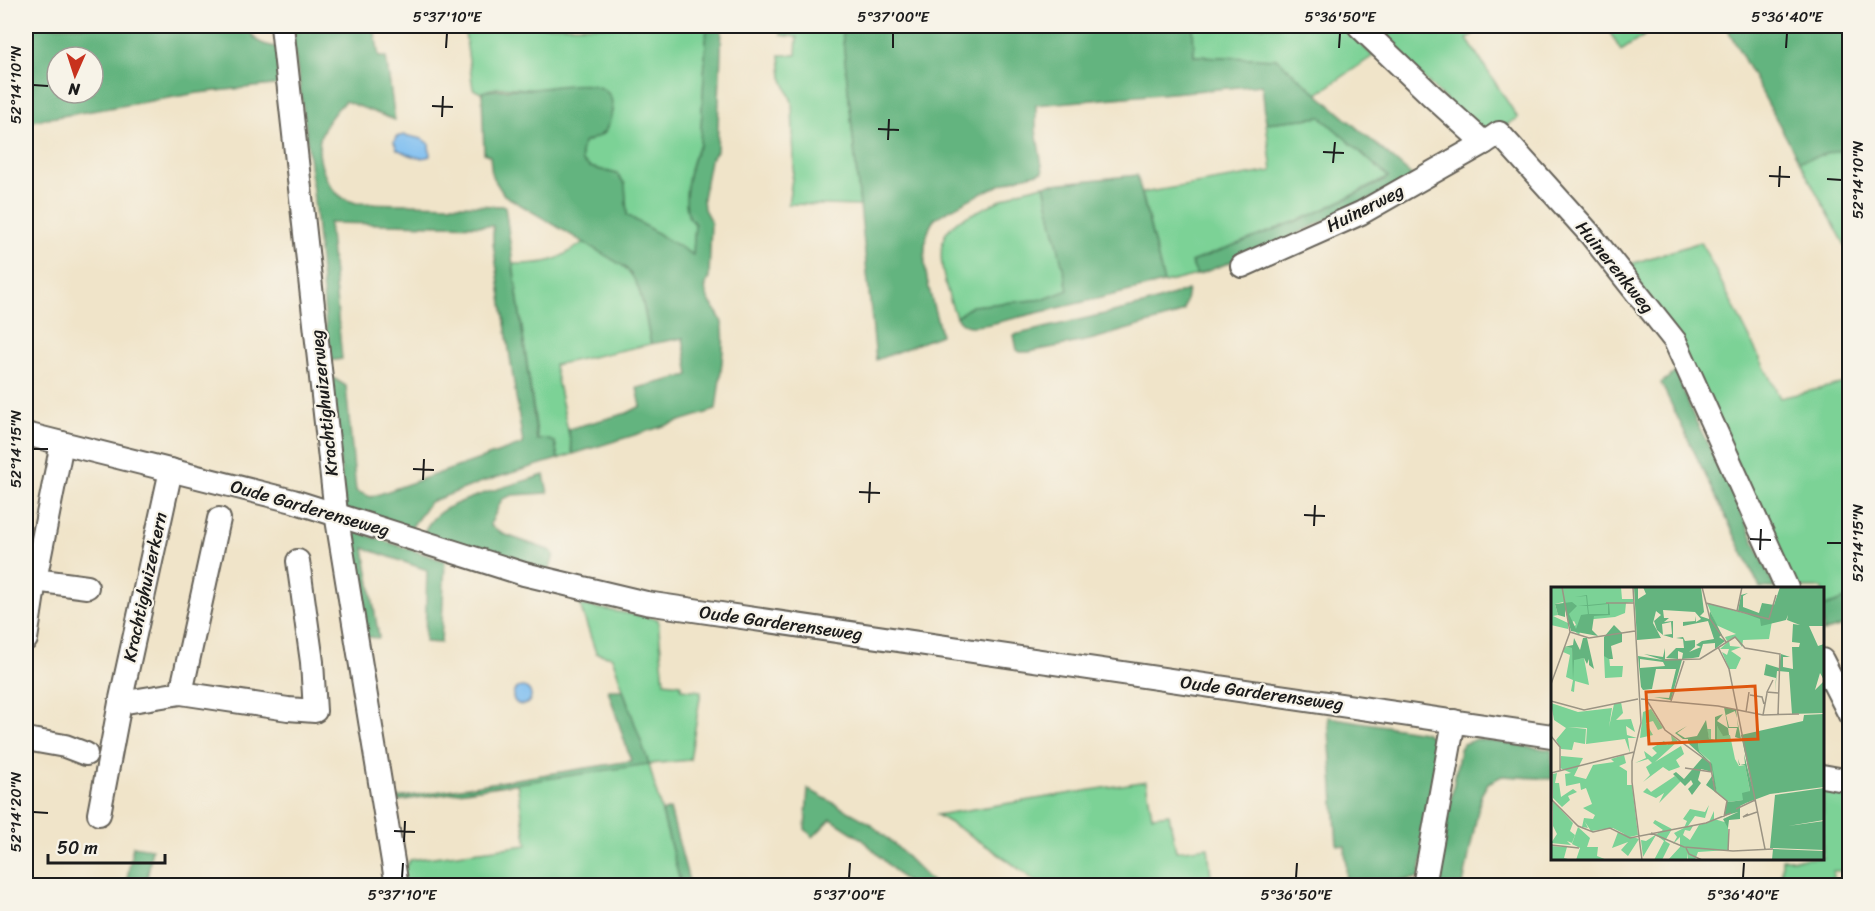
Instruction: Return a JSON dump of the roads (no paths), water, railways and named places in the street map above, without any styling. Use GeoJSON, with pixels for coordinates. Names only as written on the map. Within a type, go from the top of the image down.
{"type":"FeatureCollection","features":[{"type":"Feature","properties":{"kind":"street","name":"Krachtighuizerweg"},"geometry":{"type":"LineString","coordinates":[[282,26],[336,513],[397,885]]}},
{"type":"Feature","properties":{"kind":"street"},"geometry":{"type":"LineString","coordinates":[[1359,26],[1484,143]]}},
{"type":"Feature","properties":{"kind":"street","name":"Huinerenkweg"},"geometry":{"type":"LineString","coordinates":[[1484,143],[1499,133],[1590,234],[1675,341],[1787,587]]}},
{"type":"Feature","properties":{"kind":"street","name":"Huinerweg"},"geometry":{"type":"LineString","coordinates":[[1242,266],[1361,213],[1484,143]]}},
{"type":"Feature","properties":{"kind":"street","name":"Oude Garderenseweg"},"geometry":{"type":"LineString","coordinates":[[26,434],[336,513],[524,574],[646,603],[1551,736]]}},
{"type":"Feature","properties":{"kind":"street"},"geometry":{"type":"LineString","coordinates":[[26,639],[35,580],[62,443]]}},
{"type":"Feature","properties":{"kind":"street","name":"Krachtighuizerkern"},"geometry":{"type":"LineString","coordinates":[[99,814],[120,703],[171,470]]}},
{"type":"Feature","properties":{"kind":"street"},"geometry":{"type":"LineString","coordinates":[[181,693],[219,519]]}},
{"type":"Feature","properties":{"kind":"street"},"geometry":{"type":"LineString","coordinates":[[120,703],[181,693],[315,711],[312,662],[298,561]]}},
{"type":"Feature","properties":{"kind":"street"},"geometry":{"type":"LineString","coordinates":[[35,580],[87,587]]}},
{"type":"Feature","properties":{"kind":"street"},"geometry":{"type":"LineString","coordinates":[[1824,664],[1850,715]]}},
{"type":"Feature","properties":{"kind":"street"},"geometry":{"type":"LineString","coordinates":[[1424,885],[1454,721]]}},
{"type":"Feature","properties":{"kind":"street"},"geometry":{"type":"LineString","coordinates":[[26,739],[65,746],[86,754]]}},
{"type":"Feature","properties":{"kind":"street"},"geometry":{"type":"LineString","coordinates":[[1824,776],[1850,781]]}},
{"type":"Feature","properties":{"kind":"water"},"geometry":{"type":"Polygon","coordinates":[[[404,135],[422,139],[429,144],[430,156],[417,157],[397,149],[394,142],[396,137],[404,135]]]}},
{"type":"Feature","properties":{"kind":"water"},"geometry":{"type":"Polygon","coordinates":[[[522,687],[528,690],[531,696],[528,702],[522,705],[516,702],[513,696],[516,690],[522,687]]]}}]}
